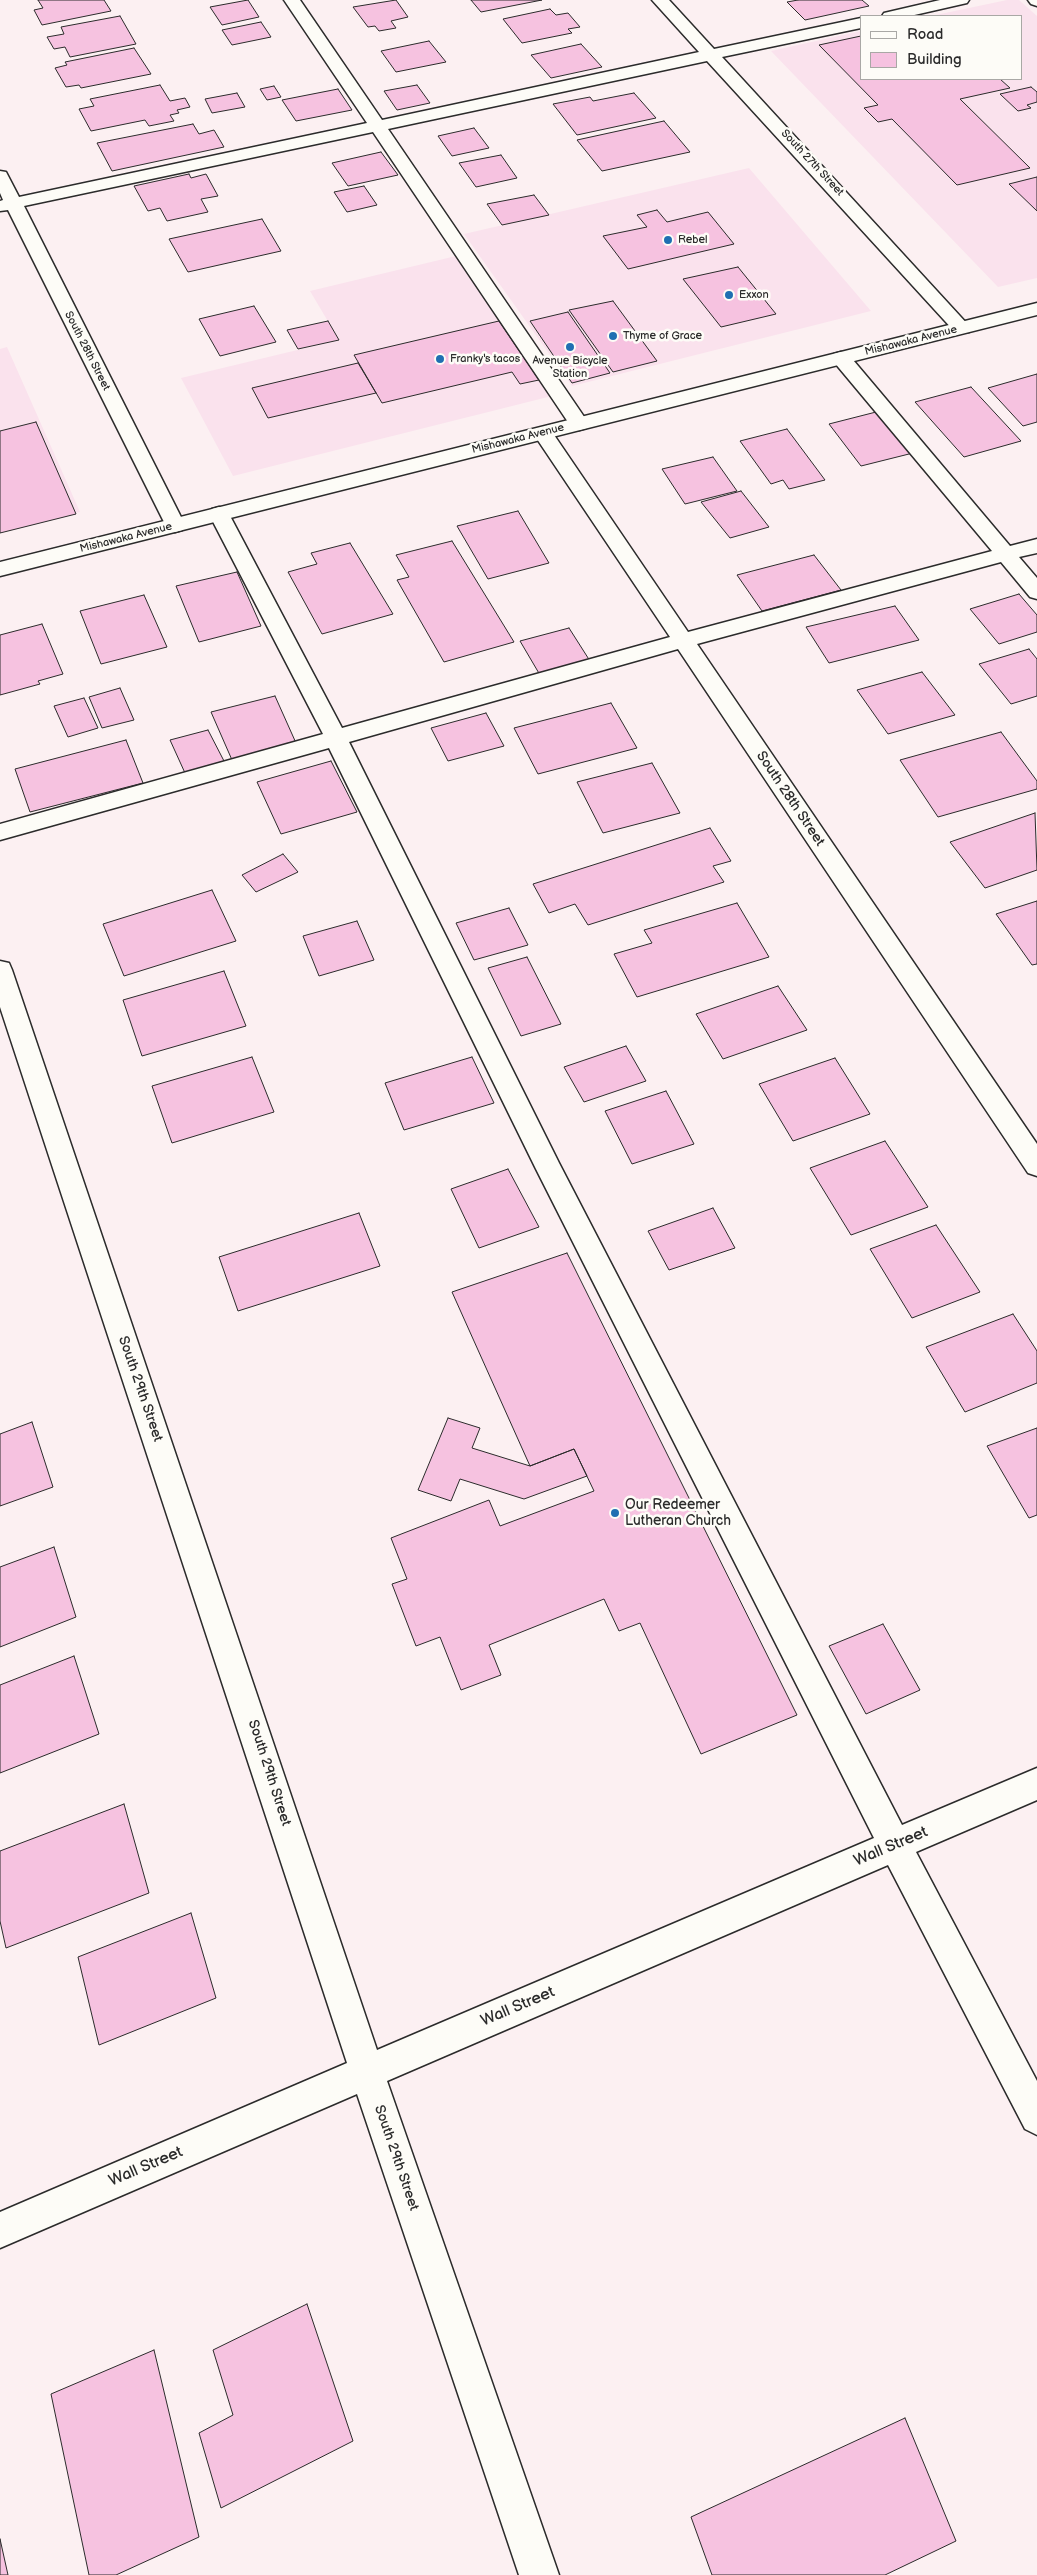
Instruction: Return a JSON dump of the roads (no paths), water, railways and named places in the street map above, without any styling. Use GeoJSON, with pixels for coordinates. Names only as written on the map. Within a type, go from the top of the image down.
{"type":"FeatureCollection","features":[{"type":"Feature","properties":{"kind":"street"},"geometry":{"type":"LineString","coordinates":[[292,0],[379,125],[578,424]]}},
{"type":"Feature","properties":{"kind":"street","name":"South 27th Street"},"geometry":{"type":"LineString","coordinates":[[660,0],[962,328]]}},
{"type":"Feature","properties":{"kind":"street"},"geometry":{"type":"LineString","coordinates":[[894,15],[960,0]]}},
{"type":"Feature","properties":{"kind":"street"},"geometry":{"type":"LineString","coordinates":[[7,205],[860,23]]}},
{"type":"Feature","properties":{"kind":"street","name":"South 28th Street"},"geometry":{"type":"LineString","coordinates":[[0,176],[7,205],[176,525]]}},
{"type":"Feature","properties":{"kind":"street","name":"Mishawaka Avenue"},"geometry":{"type":"LineString","coordinates":[[0,569],[1037,309]]}},
{"type":"Feature","properties":{"kind":"street"},"geometry":{"type":"LineString","coordinates":[[841,358],[1037,592]]}},
{"type":"Feature","properties":{"kind":"street","name":"South 28th Street"},"geometry":{"type":"LineString","coordinates":[[543,433],[1037,1166]]}},
{"type":"Feature","properties":{"kind":"street"},"geometry":{"type":"LineString","coordinates":[[220,514],[336,738],[549,1168],[895,1845],[1037,2117]]}},
{"type":"Feature","properties":{"kind":"street"},"geometry":{"type":"LineString","coordinates":[[0,832],[682,641],[1037,546]]}},
{"type":"Feature","properties":{"kind":"street","name":"South 29th Street"},"geometry":{"type":"LineString","coordinates":[[0,970],[367,2072],[539,2575]]}},
{"type":"Feature","properties":{"kind":"street","name":"Wall Street"},"geometry":{"type":"LineString","coordinates":[[0,2230],[1037,1784]]}},
{"type":"Feature","properties":{"kind":"place","name":"Rebel"},"geometry":{"type":"Point","coordinates":[668,240]}},
{"type":"Feature","properties":{"kind":"place","name":"Exxon"},"geometry":{"type":"Point","coordinates":[729,295]}},
{"type":"Feature","properties":{"kind":"place","name":"Thyme of Grace"},"geometry":{"type":"Point","coordinates":[613,336]}},
{"type":"Feature","properties":{"kind":"place","name":"Avenue Bicycle Station"},"geometry":{"type":"Point","coordinates":[570,347]}},
{"type":"Feature","properties":{"kind":"place","name":"Franky's tacos"},"geometry":{"type":"Point","coordinates":[440,359]}},
{"type":"Feature","properties":{"kind":"place","name":"Our Redeemer Lutheran Church"},"geometry":{"type":"Point","coordinates":[615,1513]}}]}
